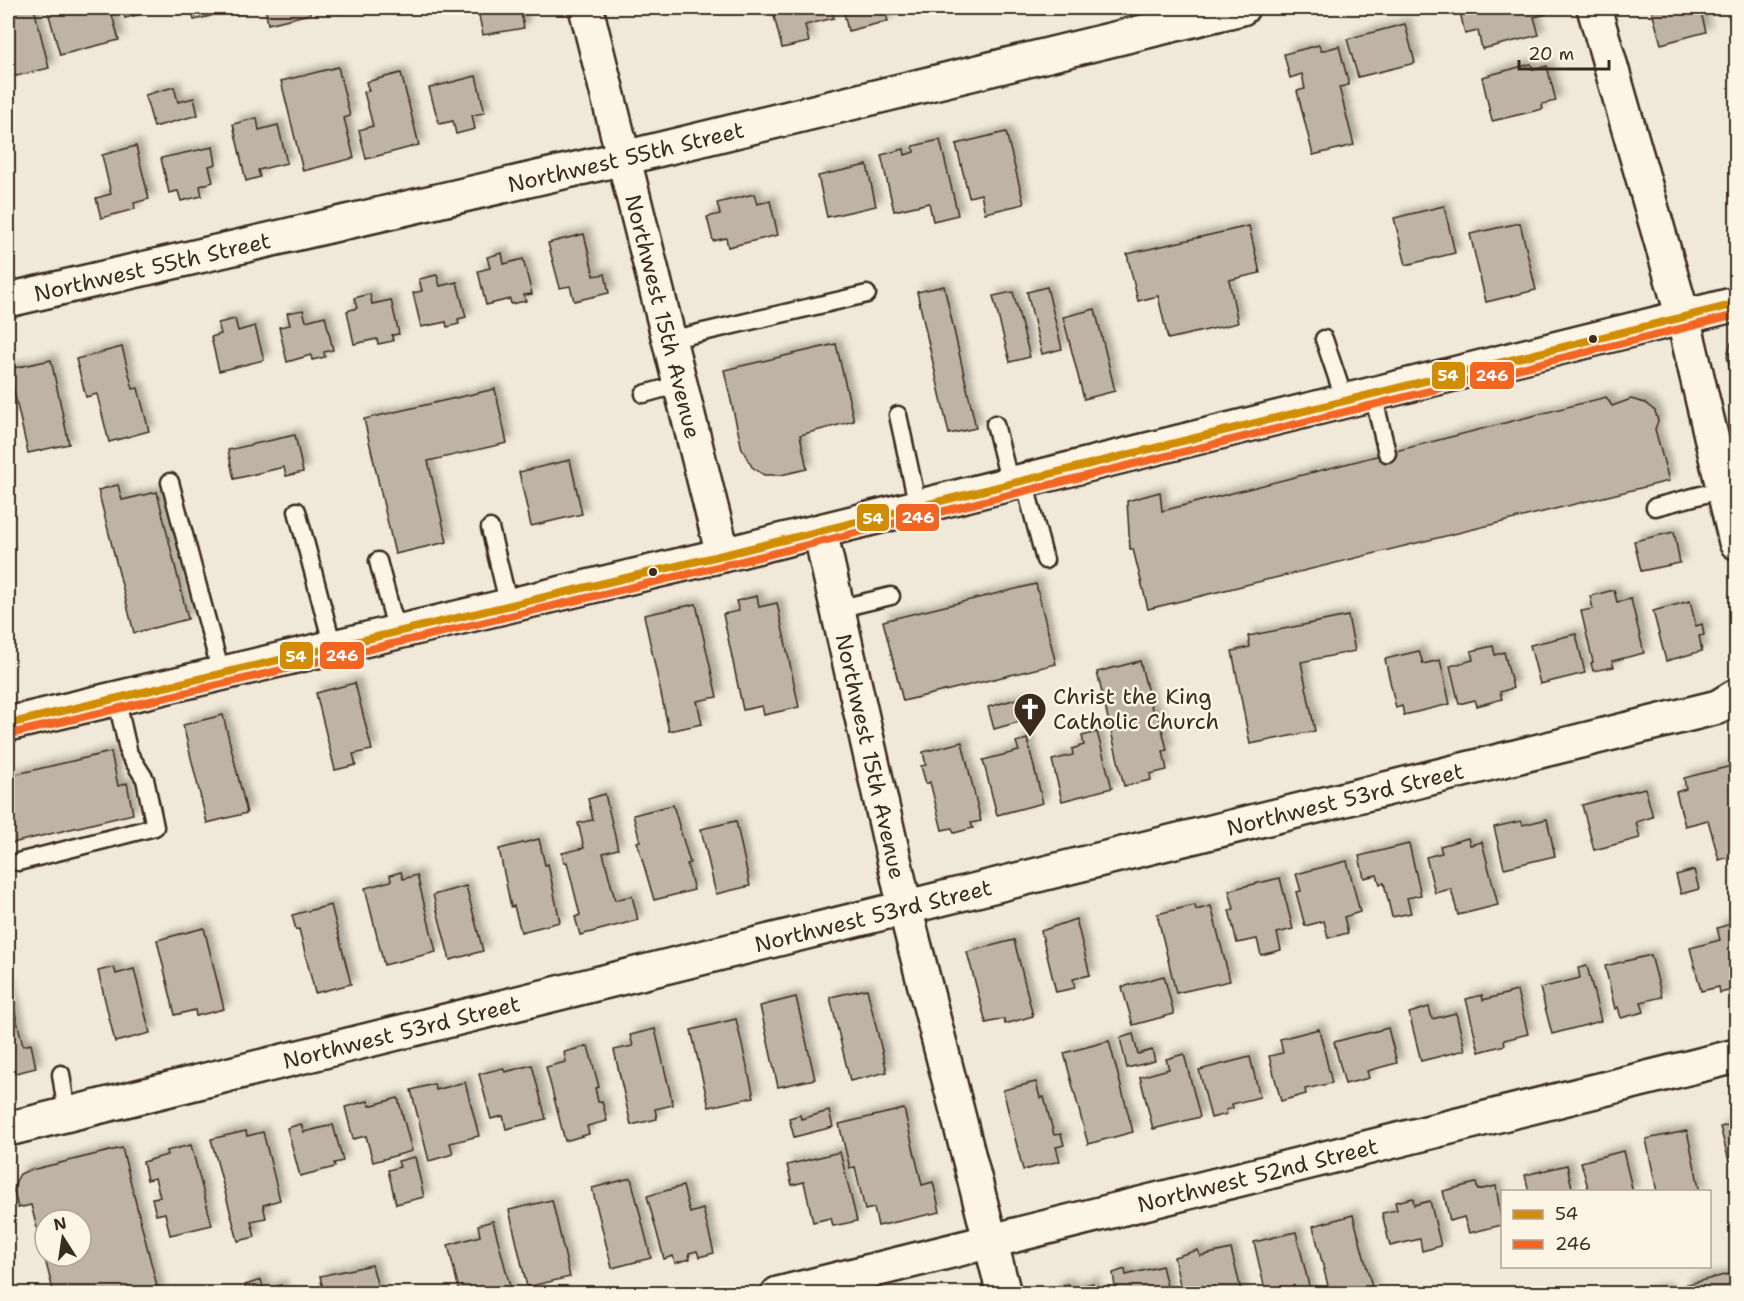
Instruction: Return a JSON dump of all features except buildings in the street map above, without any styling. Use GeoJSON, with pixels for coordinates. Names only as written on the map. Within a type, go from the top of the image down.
{"type":"FeatureCollection","features":[{"type":"Feature","properties":{"kind":"street","name":"Northwest 15th Avenue"},"geometry":{"type":"LineString","coordinates":[[586,8],[723,555]]}},
{"type":"Feature","properties":{"kind":"street","name":"Northwest 55th Street"},"geometry":{"type":"LineString","coordinates":[[8,300],[624,158],[1242,8]]}},
{"type":"Feature","properties":{"kind":"street"},"geometry":{"type":"LineString","coordinates":[[1594,8],[1727,477],[1737,542]]}},
{"type":"Feature","properties":{"kind":"street"},"geometry":{"type":"LineString","coordinates":[[8,724],[723,555],[1737,304]]}},
{"type":"Feature","properties":{"kind":"street","name":"Northwest 15th Avenue"},"geometry":{"type":"LineString","coordinates":[[820,531],[905,908],[1004,1293]]}},
{"type":"Feature","properties":{"kind":"street","name":"Northwest 53rd Street"},"geometry":{"type":"LineString","coordinates":[[8,1129],[1718,707],[1737,696]]}},
{"type":"Feature","properties":{"kind":"street","name":"Northwest 52nd Street"},"geometry":{"type":"LineString","coordinates":[[778,1293],[990,1243],[1737,1056]]}},
{"type":"Feature","properties":{"kind":"lane"},"geometry":{"type":"LineString","coordinates":[[669,340],[867,294]]}},
{"type":"Feature","properties":{"kind":"lane"},"geometry":{"type":"LineString","coordinates":[[1324,339],[1359,398],[1387,453]]}},
{"type":"Feature","properties":{"kind":"lane"},"geometry":{"type":"LineString","coordinates":[[644,394],[680,384]]}},
{"type":"Feature","properties":{"kind":"lane"},"geometry":{"type":"LineString","coordinates":[[898,415],[918,507]]}},
{"type":"Feature","properties":{"kind":"lane"},"geometry":{"type":"LineString","coordinates":[[995,424],[1045,560]]}},
{"type":"Feature","properties":{"kind":"lane"},"geometry":{"type":"LineString","coordinates":[[1654,507],[1727,477]]}},
{"type":"Feature","properties":{"kind":"lane"},"geometry":{"type":"LineString","coordinates":[[170,482],[221,674]]}},
{"type":"Feature","properties":{"kind":"lane"},"geometry":{"type":"LineString","coordinates":[[297,511],[333,647]]}},
{"type":"Feature","properties":{"kind":"lane"},"geometry":{"type":"LineString","coordinates":[[490,528],[509,606]]}},
{"type":"Feature","properties":{"kind":"lane"},"geometry":{"type":"LineString","coordinates":[[378,561],[397,632]]}},
{"type":"Feature","properties":{"kind":"lane"},"geometry":{"type":"LineString","coordinates":[[837,609],[891,596]]}},
{"type":"Feature","properties":{"kind":"lane"},"geometry":{"type":"LineString","coordinates":[[18,862],[155,827],[145,779],[129,754],[116,697]]}},
{"type":"Feature","properties":{"kind":"lane"},"geometry":{"type":"LineString","coordinates":[[61,1074],[67,1114]]}},
{"type":"Feature","properties":{"kind":"transit line","name":"54"},"geometry":{"type":"LineString","coordinates":[[8,724],[723,555],[1736,304]]}},
{"type":"Feature","properties":{"kind":"transit line","name":"246"},"geometry":{"type":"LineString","coordinates":[[10,734],[726,565],[1736,315]]}},
{"type":"Feature","properties":{"kind":"place","name":"Christ the King Catholic Church"},"geometry":{"type":"Point","coordinates":[1030,738]}}]}
